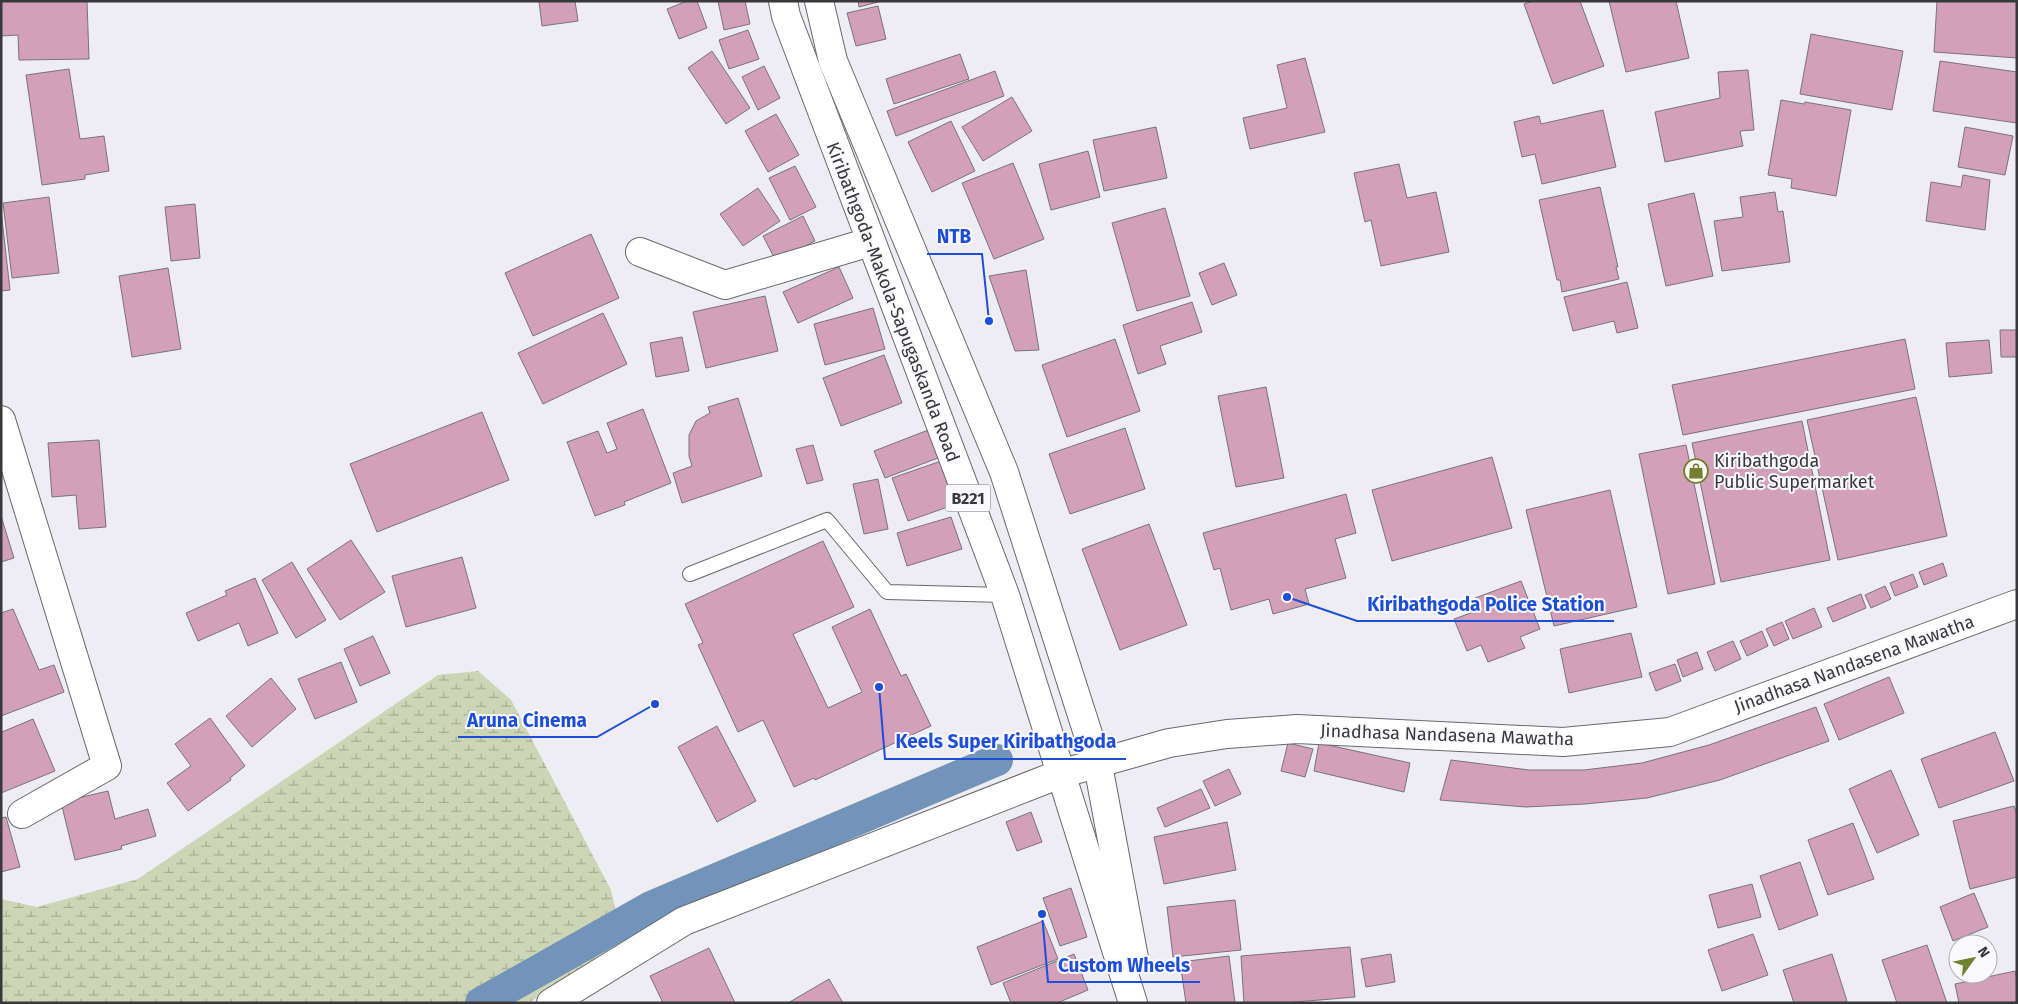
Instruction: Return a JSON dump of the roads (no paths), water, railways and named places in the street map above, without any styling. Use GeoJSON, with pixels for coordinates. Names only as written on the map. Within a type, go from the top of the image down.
{"type":"FeatureCollection","features":[{"type":"Feature","properties":{"kind":"street","name":"Kiribathgoda-Makola-Sapugaskanda Road"},"geometry":{"type":"LineString","coordinates":[[783,1],[786,16],[870,242],[1005,594],[1133,1003]]}},
{"type":"Feature","properties":{"kind":"street","name":"Kiribathgoda-Makola-Sapugaskanda Road"},"geometry":{"type":"LineString","coordinates":[[819,1],[833,61],[1004,472],[1098,765],[1142,1003]]}},
{"type":"Feature","properties":{"kind":"street"},"geometry":{"type":"LineString","coordinates":[[640,252],[725,285],[870,242]]}},
{"type":"Feature","properties":{"kind":"street"},"geometry":{"type":"LineString","coordinates":[[1,420],[107,766],[22,814]]}},
{"type":"Feature","properties":{"kind":"street","name":"Jinadhasa Nandasena Mawatha"},"geometry":{"type":"LineString","coordinates":[[551,1003],[684,921],[1060,774],[1098,765],[1169,743],[1227,734],[1298,729],[1563,742],[1670,732],[2017,604]]}},
{"type":"Feature","properties":{"kind":"lane"},"geometry":{"type":"LineString","coordinates":[[690,574],[827,520],[887,592],[1005,594]]}},
{"type":"Feature","properties":{"kind":"waterway"},"geometry":{"type":"LineString","coordinates":[[481,1003],[651,907],[997,760]]}},
{"type":"Feature","properties":{"kind":"place","name":"NTB"},"geometry":{"type":"Point","coordinates":[989,321]}},
{"type":"Feature","properties":{"kind":"place","name":"Kiribathgoda Public Supermarket"},"geometry":{"type":"Point","coordinates":[1696,471]}},
{"type":"Feature","properties":{"kind":"place","name":"Kiribathgoda Police Station"},"geometry":{"type":"Point","coordinates":[1287,597]}},
{"type":"Feature","properties":{"kind":"place","name":"Keels Super Kiribathgoda"},"geometry":{"type":"Point","coordinates":[879,687]}},
{"type":"Feature","properties":{"kind":"place","name":"Aruna Cinema"},"geometry":{"type":"Point","coordinates":[655,704]}},
{"type":"Feature","properties":{"kind":"place","name":"Custom Wheels"},"geometry":{"type":"Point","coordinates":[1042,914]}}]}
